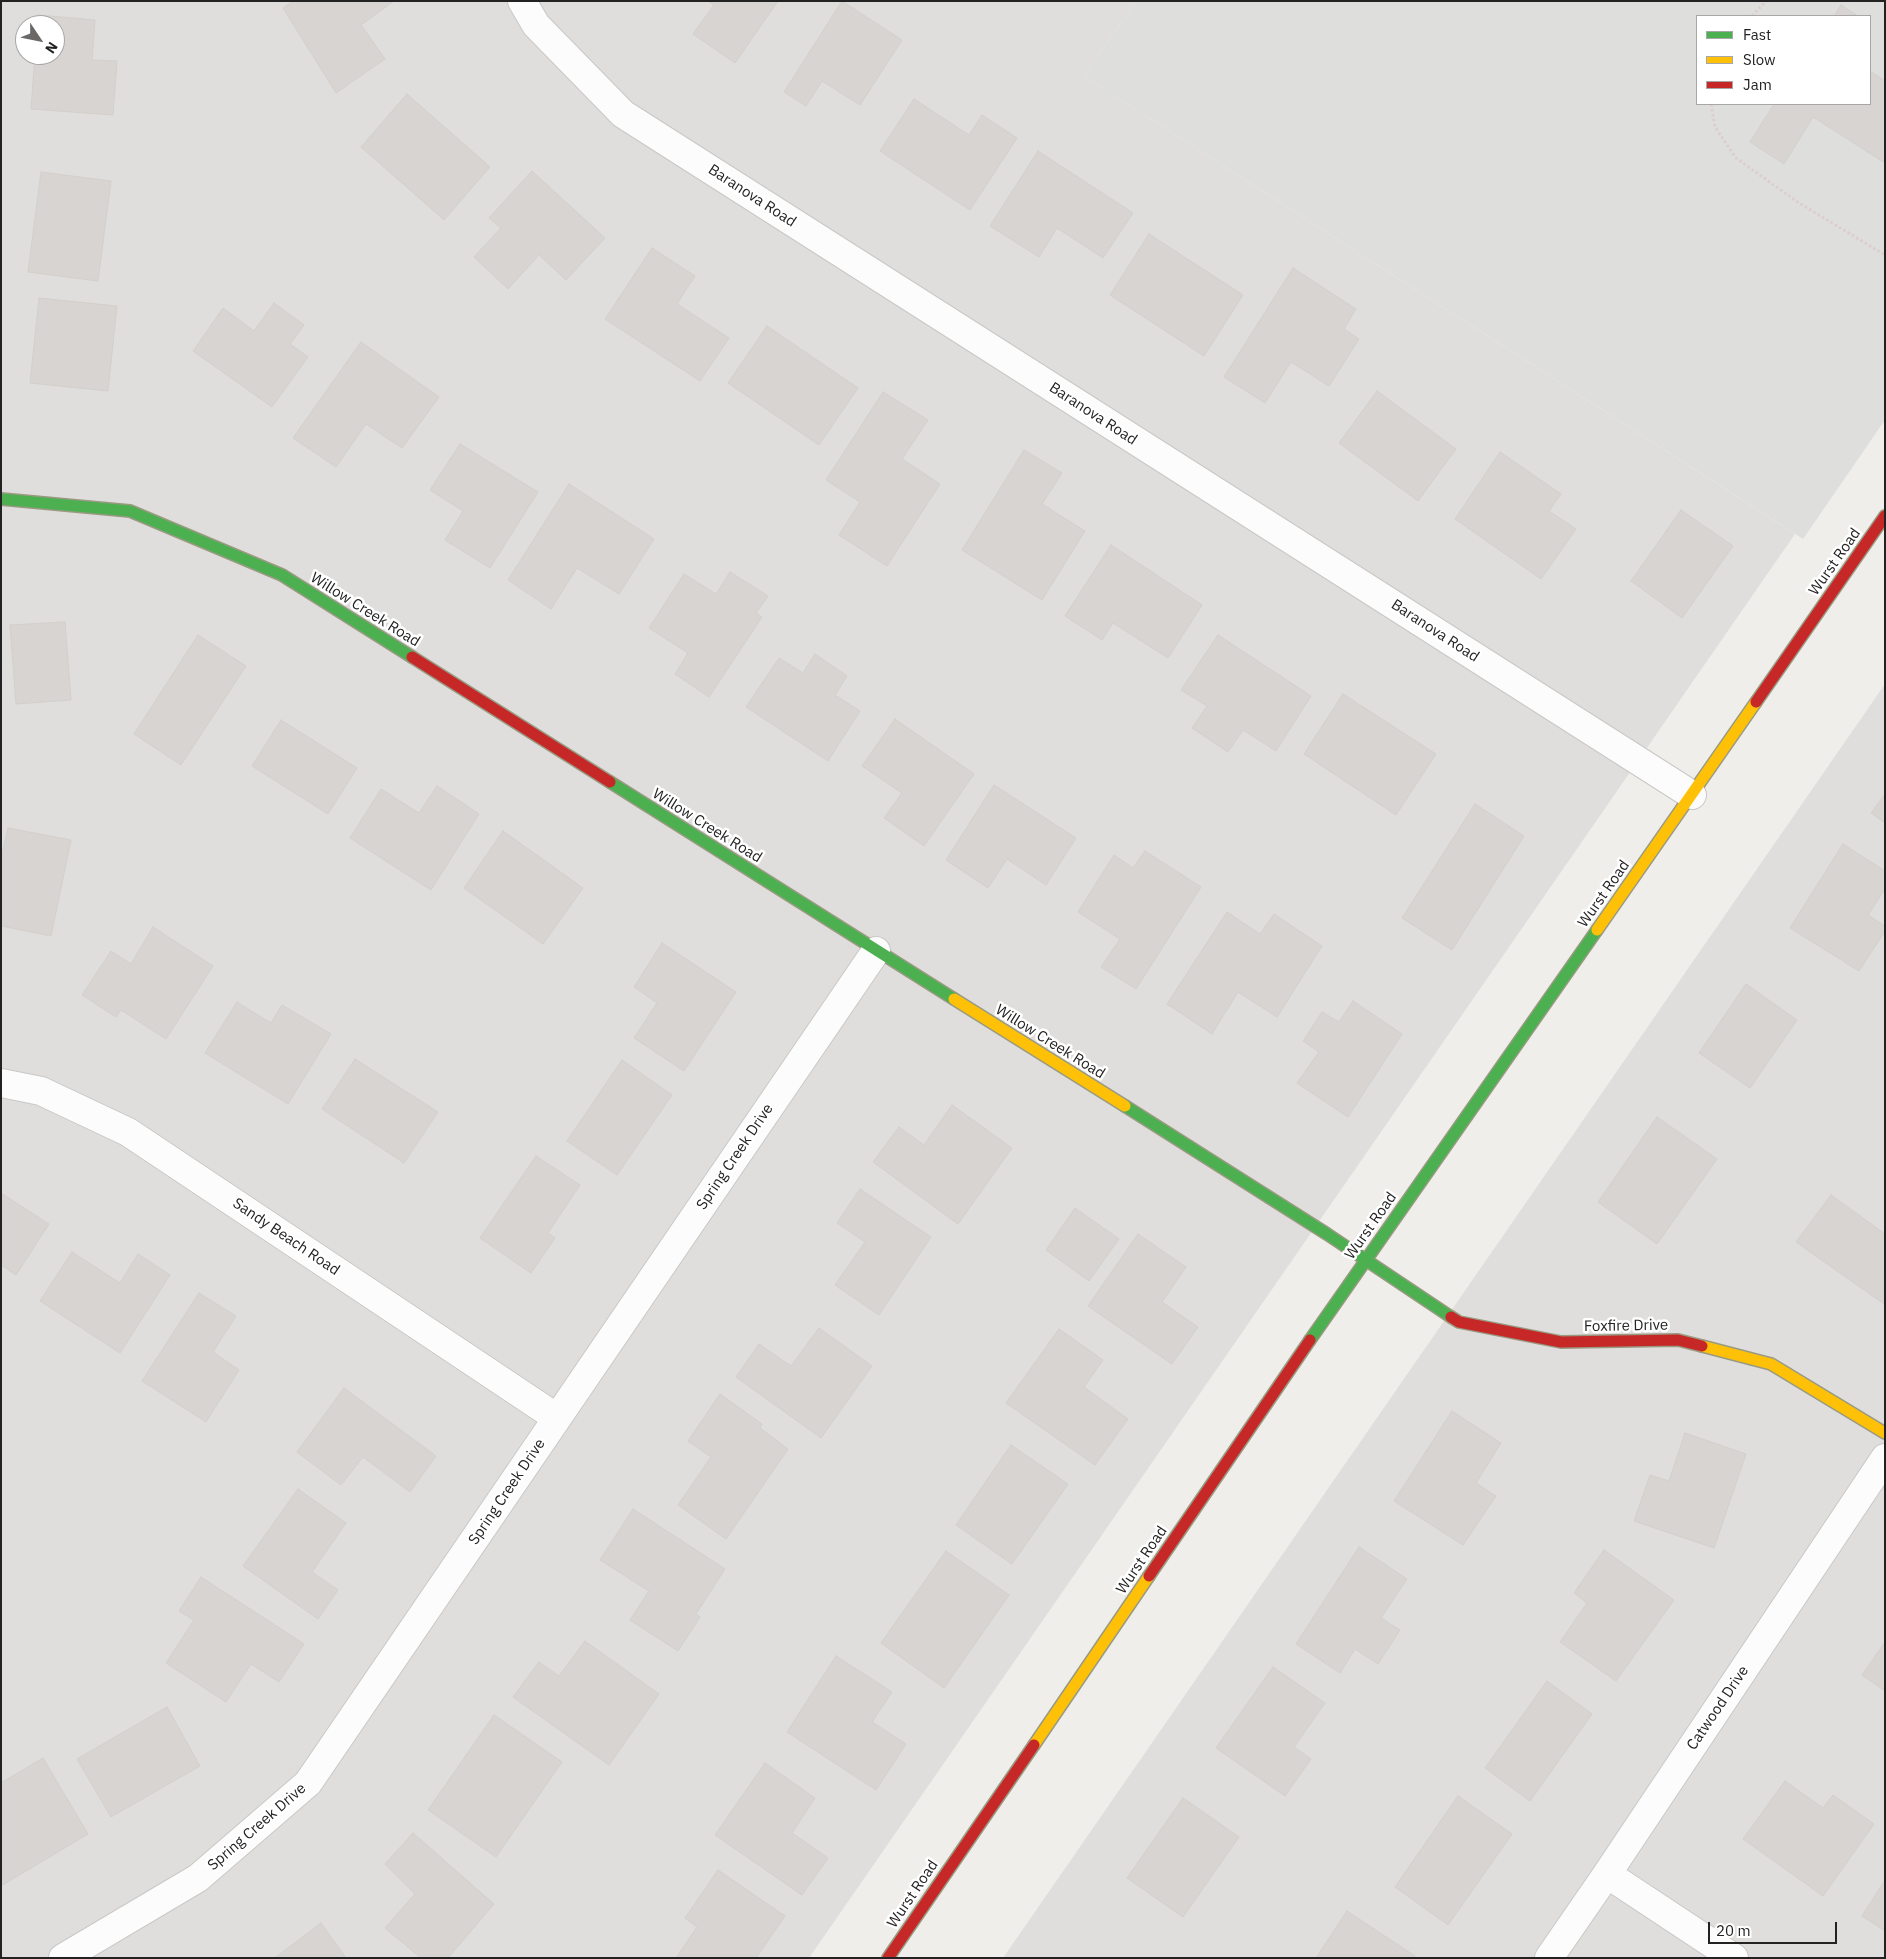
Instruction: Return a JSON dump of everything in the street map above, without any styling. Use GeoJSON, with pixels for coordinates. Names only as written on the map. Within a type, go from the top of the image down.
{"type":"FeatureCollection","features":[{"type":"Feature","properties":{"kind":"street","name":"Baranova Road"},"geometry":{"type":"LineString","coordinates":[[522,1],[536,25],[623,114],[1692,795]]}},
{"type":"Feature","properties":{"kind":"street","name":"Willow Creek Road"},"geometry":{"type":"LineString","coordinates":[[1,499],[130,511],[282,575],[1366,1259]]}},
{"type":"Feature","properties":{"kind":"street","name":"Wurst Road"},"geometry":{"type":"LineString","coordinates":[[888,1958],[1366,1259],[1692,795],[1885,516]]}},
{"type":"Feature","properties":{"kind":"street","name":"Spring Creek Drive"},"geometry":{"type":"LineString","coordinates":[[63,1958],[198,1878],[308,1783],[876,951]]}},
{"type":"Feature","properties":{"kind":"street","name":"Sandy Beach Road"},"geometry":{"type":"LineString","coordinates":[[1,1083],[41,1091],[128,1132],[557,1418]]}},
{"type":"Feature","properties":{"kind":"street","name":"Foxfire Drive"},"geometry":{"type":"LineString","coordinates":[[1366,1259],[1459,1322],[1561,1342],[1678,1340],[1771,1364],[1885,1433]]}},
{"type":"Feature","properties":{"kind":"street","name":"Catwood Drive"},"geometry":{"type":"LineString","coordinates":[[1549,1958],[1885,1458]]}},
{"type":"Feature","properties":{"kind":"street"},"geometry":{"type":"LineString","coordinates":[[1607,1874],[1734,1958]]}},
{"type":"Feature","properties":{"kind":"path"},"geometry":{"type":"LineString","coordinates":[[1753,15],[1766,1]]}},
{"type":"Feature","properties":{"kind":"path"},"geometry":{"type":"LineString","coordinates":[[1711,105],[1715,127],[1736,158],[1799,203],[1885,255]]}},
{"type":"Feature","properties":{"kind":"shaded area"},"geometry":{"type":"Polygon","coordinates":[[[1,1],[1136,1],[1084,76],[1795,534],[809,1958],[1,1958],[1,1]]]}},
{"type":"Feature","properties":{"kind":"shaded area"},"geometry":{"type":"Polygon","coordinates":[[[1136,1],[1885,1],[1885,420],[1803,539],[1084,76],[1136,1]]]}},
{"type":"Feature","properties":{"kind":"shaded area"},"geometry":{"type":"Polygon","coordinates":[[[1885,684],[1885,1958],[1003,1958],[1885,684]]]}},
{"type":"Feature","properties":{"kind":"building"},"geometry":{"type":"Polygon","coordinates":[[[293,1],[394,1],[361,25],[385,59],[336,93],[283,8],[293,1]]]}},
{"type":"Feature","properties":{"kind":"building"},"geometry":{"type":"Polygon","coordinates":[[[708,1],[778,1],[735,63],[693,34],[714,5],[708,1]]]}},
{"type":"Feature","properties":{"kind":"building"},"geometry":{"type":"Polygon","coordinates":[[[842,1],[902,40],[860,105],[822,81],[806,106],[784,92],[842,1]]]}},
{"type":"Feature","properties":{"kind":"building"},"geometry":{"type":"Polygon","coordinates":[[[1841,5],[1856,15],[1835,15],[1841,5]]]}},
{"type":"Feature","properties":{"kind":"building"},"geometry":{"type":"Polygon","coordinates":[[[65,17],[95,20],[92,60],[117,61],[113,115],[31,109],[34,65],[65,65],[65,17]]]}},
{"type":"Feature","properties":{"kind":"building"},"geometry":{"type":"Polygon","coordinates":[[[1871,72],[1885,81],[1885,163],[1813,117],[1784,164],[1750,142],[1773,105],[1871,105],[1871,72]]]}},
{"type":"Feature","properties":{"kind":"building"},"geometry":{"type":"Polygon","coordinates":[[[407,94],[490,167],[444,220],[361,147],[407,94]]]}},
{"type":"Feature","properties":{"kind":"building"},"geometry":{"type":"Polygon","coordinates":[[[914,99],[969,135],[982,115],[1017,138],[970,210],[880,151],[914,99]]]}},
{"type":"Feature","properties":{"kind":"building"},"geometry":{"type":"Polygon","coordinates":[[[1038,151],[1133,213],[1103,258],[1057,228],[1039,257],[990,226],[1038,151]]]}},
{"type":"Feature","properties":{"kind":"building"},"geometry":{"type":"Polygon","coordinates":[[[532,171],[605,238],[566,280],[539,255],[508,289],[474,257],[501,228],[489,218],[532,171]]]}},
{"type":"Feature","properties":{"kind":"building"},"geometry":{"type":"Polygon","coordinates":[[[41,172],[111,181],[98,281],[28,272],[41,172]]]}},
{"type":"Feature","properties":{"kind":"building"},"geometry":{"type":"Polygon","coordinates":[[[1149,234],[1243,295],[1204,356],[1110,295],[1149,234]]]}},
{"type":"Feature","properties":{"kind":"building"},"geometry":{"type":"Polygon","coordinates":[[[652,248],[695,276],[677,304],[729,338],[700,381],[605,319],[652,248]]]}},
{"type":"Feature","properties":{"kind":"building"},"geometry":{"type":"Polygon","coordinates":[[[1293,268],[1356,309],[1344,329],[1359,339],[1329,386],[1291,362],[1265,403],[1224,377],[1293,268]]]}},
{"type":"Feature","properties":{"kind":"building"},"geometry":{"type":"Polygon","coordinates":[[[39,298],[117,306],[108,391],[30,383],[39,298]]]}},
{"type":"Feature","properties":{"kind":"building"},"geometry":{"type":"Polygon","coordinates":[[[274,303],[304,325],[290,344],[308,357],[272,407],[193,351],[223,308],[254,331],[274,303]]]}},
{"type":"Feature","properties":{"kind":"building"},"geometry":{"type":"Polygon","coordinates":[[[767,326],[858,388],[819,445],[728,383],[767,326]]]}},
{"type":"Feature","properties":{"kind":"building"},"geometry":{"type":"Polygon","coordinates":[[[361,342],[439,397],[402,448],[366,424],[336,467],[293,438],[361,342]]]}},
{"type":"Feature","properties":{"kind":"building"},"geometry":{"type":"Polygon","coordinates":[[[1377,391],[1456,449],[1418,501],[1339,443],[1377,391]]]}},
{"type":"Feature","properties":{"kind":"building"},"geometry":{"type":"Polygon","coordinates":[[[883,392],[928,420],[902,459],[940,484],[887,566],[839,535],[860,502],[826,480],[883,392]]]}},
{"type":"Feature","properties":{"kind":"building"},"geometry":{"type":"Polygon","coordinates":[[[460,444],[538,492],[490,568],[445,540],[463,511],[430,490],[460,444]]]}},
{"type":"Feature","properties":{"kind":"building"},"geometry":{"type":"Polygon","coordinates":[[[1024,450],[1062,473],[1042,504],[1085,531],[1042,600],[962,550],[1024,450]]]}},
{"type":"Feature","properties":{"kind":"building"},"geometry":{"type":"Polygon","coordinates":[[[1500,452],[1561,494],[1549,511],[1576,529],[1541,579],[1455,519],[1500,452]]]}},
{"type":"Feature","properties":{"kind":"building"},"geometry":{"type":"Polygon","coordinates":[[[569,484],[654,539],[619,594],[577,568],[551,609],[508,580],[569,484]]]}},
{"type":"Feature","properties":{"kind":"building"},"geometry":{"type":"Polygon","coordinates":[[[1681,510],[1733,546],[1682,618],[1631,581],[1681,510]]]}},
{"type":"Feature","properties":{"kind":"building"},"geometry":{"type":"Polygon","coordinates":[[[1111,545],[1202,605],[1168,658],[1113,623],[1102,640],[1065,616],[1111,545]]]}},
{"type":"Feature","properties":{"kind":"building"},"geometry":{"type":"Polygon","coordinates":[[[730,572],[768,596],[756,613],[762,617],[709,697],[675,674],[688,653],[649,628],[684,574],[716,594],[730,572]]]}},
{"type":"Feature","properties":{"kind":"building"},"geometry":{"type":"Polygon","coordinates":[[[65,622],[71,700],[16,704],[10,625],[65,622]]]}},
{"type":"Feature","properties":{"kind":"building"},"geometry":{"type":"Polygon","coordinates":[[[198,635],[246,666],[181,765],[134,734],[198,635]]]}},
{"type":"Feature","properties":{"kind":"building"},"geometry":{"type":"Polygon","coordinates":[[[1218,635],[1311,696],[1276,751],[1243,730],[1228,752],[1192,728],[1207,706],[1181,690],[1218,635]]]}},
{"type":"Feature","properties":{"kind":"building"},"geometry":{"type":"Polygon","coordinates":[[[815,654],[847,676],[835,695],[860,711],[828,761],[746,707],[779,658],[803,673],[815,654]]]}},
{"type":"Feature","properties":{"kind":"building"},"geometry":{"type":"Polygon","coordinates":[[[1343,694],[1436,754],[1396,815],[1304,754],[1343,694]]]}},
{"type":"Feature","properties":{"kind":"building"},"geometry":{"type":"Polygon","coordinates":[[[895,719],[974,774],[924,846],[884,818],[902,793],[862,766],[895,719]]]}},
{"type":"Feature","properties":{"kind":"building"},"geometry":{"type":"Polygon","coordinates":[[[281,720],[357,768],[328,814],[252,766],[281,720]]]}},
{"type":"Feature","properties":{"kind":"building"},"geometry":{"type":"Polygon","coordinates":[[[994,785],[1076,838],[1046,885],[1007,859],[988,888],[946,860],[994,785]]]}},
{"type":"Feature","properties":{"kind":"building"},"geometry":{"type":"Polygon","coordinates":[[[437,786],[479,814],[431,890],[350,838],[381,789],[419,813],[437,786]]]}},
{"type":"Feature","properties":{"kind":"building"},"geometry":{"type":"Polygon","coordinates":[[[1885,794],[1885,823],[1871,813],[1885,794]]]}},
{"type":"Feature","properties":{"kind":"building"},"geometry":{"type":"Polygon","coordinates":[[[1475,804],[1524,836],[1452,950],[1402,918],[1475,804]]]}},
{"type":"Feature","properties":{"kind":"building"},"geometry":{"type":"Polygon","coordinates":[[[8,828],[71,840],[51,936],[1,926],[1,859],[8,828]]]}},
{"type":"Feature","properties":{"kind":"building"},"geometry":{"type":"Polygon","coordinates":[[[503,831],[583,888],[543,944],[464,888],[503,831]]]}},
{"type":"Feature","properties":{"kind":"building"},"geometry":{"type":"Polygon","coordinates":[[[1843,844],[1885,871],[1885,889],[1868,915],[1885,926],[1885,931],[1859,971],[1790,928],[1843,844]]]}},
{"type":"Feature","properties":{"kind":"building"},"geometry":{"type":"Polygon","coordinates":[[[1145,851],[1201,887],[1136,989],[1101,967],[1120,939],[1078,912],[1114,855],[1133,868],[1145,851]]]}},
{"type":"Feature","properties":{"kind":"building"},"geometry":{"type":"Polygon","coordinates":[[[1227,912],[1260,934],[1274,914],[1322,946],[1277,1017],[1238,992],[1212,1034],[1167,1004],[1227,912]]]}},
{"type":"Feature","properties":{"kind":"building"},"geometry":{"type":"Polygon","coordinates":[[[153,927],[213,966],[166,1039],[121,1010],[116,1017],[82,995],[111,951],[131,964],[153,927]]]}},
{"type":"Feature","properties":{"kind":"building"},"geometry":{"type":"Polygon","coordinates":[[[662,943],[736,992],[684,1071],[634,1038],[657,1003],[634,987],[662,943]]]}},
{"type":"Feature","properties":{"kind":"building"},"geometry":{"type":"Polygon","coordinates":[[[1746,984],[1797,1020],[1750,1088],[1699,1053],[1746,984]]]}},
{"type":"Feature","properties":{"kind":"building"},"geometry":{"type":"Polygon","coordinates":[[[1353,1001],[1402,1034],[1348,1117],[1297,1083],[1319,1052],[1303,1041],[1322,1012],[1339,1022],[1353,1001]]]}},
{"type":"Feature","properties":{"kind":"building"},"geometry":{"type":"Polygon","coordinates":[[[237,1002],[271,1023],[282,1005],[331,1034],[288,1104],[205,1053],[237,1002]]]}},
{"type":"Feature","properties":{"kind":"building"},"geometry":{"type":"Polygon","coordinates":[[[355,1059],[438,1112],[404,1163],[322,1109],[355,1059]]]}},
{"type":"Feature","properties":{"kind":"building"},"geometry":{"type":"Polygon","coordinates":[[[622,1060],[672,1095],[617,1175],[567,1141],[622,1060]]]}},
{"type":"Feature","properties":{"kind":"building"},"geometry":{"type":"Polygon","coordinates":[[[952,1105],[1012,1148],[958,1224],[873,1162],[899,1127],[924,1145],[952,1105]]]}},
{"type":"Feature","properties":{"kind":"building"},"geometry":{"type":"Polygon","coordinates":[[[1657,1117],[1717,1159],[1657,1244],[1598,1202],[1657,1117]]]}},
{"type":"Feature","properties":{"kind":"building"},"geometry":{"type":"Polygon","coordinates":[[[536,1156],[580,1185],[548,1233],[555,1238],[531,1273],[480,1238],[536,1156]]]}},
{"type":"Feature","properties":{"kind":"building"},"geometry":{"type":"Polygon","coordinates":[[[860,1189],[931,1237],[879,1315],[835,1285],[865,1242],[837,1223],[860,1189]]]}},
{"type":"Feature","properties":{"kind":"building"},"geometry":{"type":"Polygon","coordinates":[[[1,1193],[49,1224],[16,1275],[1,1265],[1,1193]]]}},
{"type":"Feature","properties":{"kind":"building"},"geometry":{"type":"Polygon","coordinates":[[[1831,1195],[1885,1234],[1884,1304],[1796,1242],[1831,1195]]]}},
{"type":"Feature","properties":{"kind":"building"},"geometry":{"type":"Polygon","coordinates":[[[1075,1208],[1119,1239],[1089,1281],[1046,1250],[1075,1208]]]}},
{"type":"Feature","properties":{"kind":"building"},"geometry":{"type":"Polygon","coordinates":[[[1138,1234],[1186,1267],[1162,1302],[1198,1327],[1172,1364],[1088,1306],[1138,1234]]]}},
{"type":"Feature","properties":{"kind":"building"},"geometry":{"type":"Polygon","coordinates":[[[72,1252],[120,1283],[138,1254],[170,1275],[120,1353],[40,1301],[72,1252]]]}},
{"type":"Feature","properties":{"kind":"building"},"geometry":{"type":"Polygon","coordinates":[[[199,1293],[236,1316],[213,1352],[239,1370],[206,1422],[142,1381],[199,1293]]]}},
{"type":"Feature","properties":{"kind":"building"},"geometry":{"type":"Polygon","coordinates":[[[819,1328],[872,1366],[821,1438],[736,1377],[759,1344],[791,1366],[819,1328]]]}},
{"type":"Feature","properties":{"kind":"building"},"geometry":{"type":"Polygon","coordinates":[[[1059,1329],[1103,1360],[1084,1387],[1128,1419],[1095,1465],[1006,1403],[1059,1329]]]}},
{"type":"Feature","properties":{"kind":"building"},"geometry":{"type":"Polygon","coordinates":[[[344,1388],[436,1456],[410,1492],[363,1457],[341,1485],[297,1452],[344,1388]]]}},
{"type":"Feature","properties":{"kind":"building"},"geometry":{"type":"Polygon","coordinates":[[[720,1394],[762,1424],[760,1428],[788,1449],[726,1539],[678,1505],[711,1457],[688,1441],[720,1394]]]}},
{"type":"Feature","properties":{"kind":"building"},"geometry":{"type":"Polygon","coordinates":[[[1452,1411],[1501,1443],[1476,1483],[1496,1496],[1463,1545],[1394,1501],[1452,1411]]]}},
{"type":"Feature","properties":{"kind":"building"},"geometry":{"type":"Polygon","coordinates":[[[1685,1433],[1746,1454],[1714,1548],[1634,1521],[1650,1475],[1669,1481],[1685,1433]]]}},
{"type":"Feature","properties":{"kind":"building"},"geometry":{"type":"Polygon","coordinates":[[[1011,1445],[1068,1484],[1012,1564],[956,1525],[1011,1445]]]}},
{"type":"Feature","properties":{"kind":"building"},"geometry":{"type":"Polygon","coordinates":[[[298,1489],[346,1523],[312,1572],[338,1590],[318,1619],[243,1566],[298,1489]]]}},
{"type":"Feature","properties":{"kind":"building"},"geometry":{"type":"Polygon","coordinates":[[[633,1509],[725,1569],[696,1614],[700,1617],[678,1651],[630,1620],[649,1591],[600,1560],[633,1509]]]}},
{"type":"Feature","properties":{"kind":"building"},"geometry":{"type":"Polygon","coordinates":[[[1359,1547],[1407,1579],[1381,1618],[1400,1630],[1378,1664],[1355,1649],[1340,1673],[1296,1644],[1359,1547]]]}},
{"type":"Feature","properties":{"kind":"building"},"geometry":{"type":"Polygon","coordinates":[[[1604,1550],[1674,1600],[1616,1681],[1560,1642],[1587,1603],[1574,1593],[1604,1550]]]}},
{"type":"Feature","properties":{"kind":"building"},"geometry":{"type":"Polygon","coordinates":[[[946,1551],[1009,1595],[944,1688],[881,1643],[946,1551]]]}},
{"type":"Feature","properties":{"kind":"building"},"geometry":{"type":"Polygon","coordinates":[[[201,1577],[304,1644],[279,1682],[251,1664],[226,1702],[166,1663],[194,1620],[179,1611],[201,1577]]]}},
{"type":"Feature","properties":{"kind":"building"},"geometry":{"type":"Polygon","coordinates":[[[585,1641],[659,1694],[609,1765],[513,1697],[539,1662],[559,1676],[585,1641]]]}},
{"type":"Feature","properties":{"kind":"building"},"geometry":{"type":"Polygon","coordinates":[[[1885,1642],[1885,1691],[1862,1675],[1885,1642]]]}},
{"type":"Feature","properties":{"kind":"building"},"geometry":{"type":"Polygon","coordinates":[[[836,1656],[892,1692],[872,1722],[906,1744],[876,1790],[787,1732],[836,1656]]]}},
{"type":"Feature","properties":{"kind":"building"},"geometry":{"type":"Polygon","coordinates":[[[1273,1667],[1325,1703],[1294,1747],[1311,1759],[1285,1796],[1216,1748],[1273,1667]]]}},
{"type":"Feature","properties":{"kind":"building"},"geometry":{"type":"Polygon","coordinates":[[[1547,1681],[1592,1714],[1530,1801],[1485,1768],[1547,1681]]]}},
{"type":"Feature","properties":{"kind":"building"},"geometry":{"type":"Polygon","coordinates":[[[167,1707],[200,1766],[111,1817],[77,1759],[167,1707]]]}},
{"type":"Feature","properties":{"kind":"building"},"geometry":{"type":"Polygon","coordinates":[[[494,1715],[562,1762],[496,1857],[428,1810],[494,1715]]]}},
{"type":"Feature","properties":{"kind":"building"},"geometry":{"type":"Polygon","coordinates":[[[43,1758],[88,1834],[1,1886],[1,1783],[43,1758]]]}},
{"type":"Feature","properties":{"kind":"building"},"geometry":{"type":"Polygon","coordinates":[[[765,1763],[815,1798],[792,1833],[828,1858],[802,1895],[715,1835],[765,1763]]]}},
{"type":"Feature","properties":{"kind":"building"},"geometry":{"type":"Polygon","coordinates":[[[1785,1781],[1823,1808],[1833,1795],[1874,1824],[1823,1896],[1743,1839],[1785,1781]]]}},
{"type":"Feature","properties":{"kind":"building"},"geometry":{"type":"Polygon","coordinates":[[[1458,1796],[1512,1834],[1448,1925],[1395,1887],[1458,1796]]]}},
{"type":"Feature","properties":{"kind":"building"},"geometry":{"type":"Polygon","coordinates":[[[1183,1798],[1239,1837],[1183,1917],[1127,1878],[1183,1798]]]}},
{"type":"Feature","properties":{"kind":"building"},"geometry":{"type":"Polygon","coordinates":[[[413,1833],[494,1904],[448,1958],[421,1958],[385,1928],[415,1894],[385,1864],[413,1833]]]}},
{"type":"Feature","properties":{"kind":"building"},"geometry":{"type":"Polygon","coordinates":[[[718,1870],[785,1916],[756,1958],[676,1958],[697,1927],[685,1918],[718,1870]]]}},
{"type":"Feature","properties":{"kind":"building"},"geometry":{"type":"Polygon","coordinates":[[[1885,1880],[1885,1931],[1862,1916],[1885,1880]]]}},
{"type":"Feature","properties":{"kind":"building"},"geometry":{"type":"Polygon","coordinates":[[[1347,1911],[1415,1956],[1414,1958],[1316,1958],[1347,1911]]]}},
{"type":"Feature","properties":{"kind":"building"},"geometry":{"type":"Polygon","coordinates":[[[321,1923],[346,1958],[276,1958],[276,1957],[321,1923]]]}},
{"type":"Feature","properties":{"kind":"traffic: fast"},"geometry":{"type":"LineString","coordinates":[[1,499],[130,511],[282,575],[412,657]]}},
{"type":"Feature","properties":{"kind":"traffic: fast"},"geometry":{"type":"LineString","coordinates":[[610,782],[954,999]]}},
{"type":"Feature","properties":{"kind":"traffic: fast"},"geometry":{"type":"LineString","coordinates":[[1310,1340],[1597,930]]}},
{"type":"Feature","properties":{"kind":"traffic: fast"},"geometry":{"type":"LineString","coordinates":[[1125,1106],[1327,1234],[1451,1317]]}},
{"type":"Feature","properties":{"kind":"traffic: slow"},"geometry":{"type":"LineString","coordinates":[[1597,930],[1756,702]]}},
{"type":"Feature","properties":{"kind":"traffic: slow"},"geometry":{"type":"LineString","coordinates":[[954,999],[1125,1106]]}},
{"type":"Feature","properties":{"kind":"traffic: slow"},"geometry":{"type":"LineString","coordinates":[[1702,1346],[1771,1364],[1885,1433]]}},
{"type":"Feature","properties":{"kind":"traffic: slow"},"geometry":{"type":"LineString","coordinates":[[1034,1745],[1149,1576]]}},
{"type":"Feature","properties":{"kind":"traffic: jam"},"geometry":{"type":"LineString","coordinates":[[1756,702],[1885,516]]}},
{"type":"Feature","properties":{"kind":"traffic: jam"},"geometry":{"type":"LineString","coordinates":[[412,657],[610,782]]}},
{"type":"Feature","properties":{"kind":"traffic: jam"},"geometry":{"type":"LineString","coordinates":[[1451,1317],[1459,1322],[1561,1342],[1678,1340],[1702,1346]]}},
{"type":"Feature","properties":{"kind":"traffic: jam"},"geometry":{"type":"LineString","coordinates":[[1149,1576],[1310,1340]]}},
{"type":"Feature","properties":{"kind":"traffic: jam"},"geometry":{"type":"LineString","coordinates":[[888,1958],[1034,1745]]}}]}
